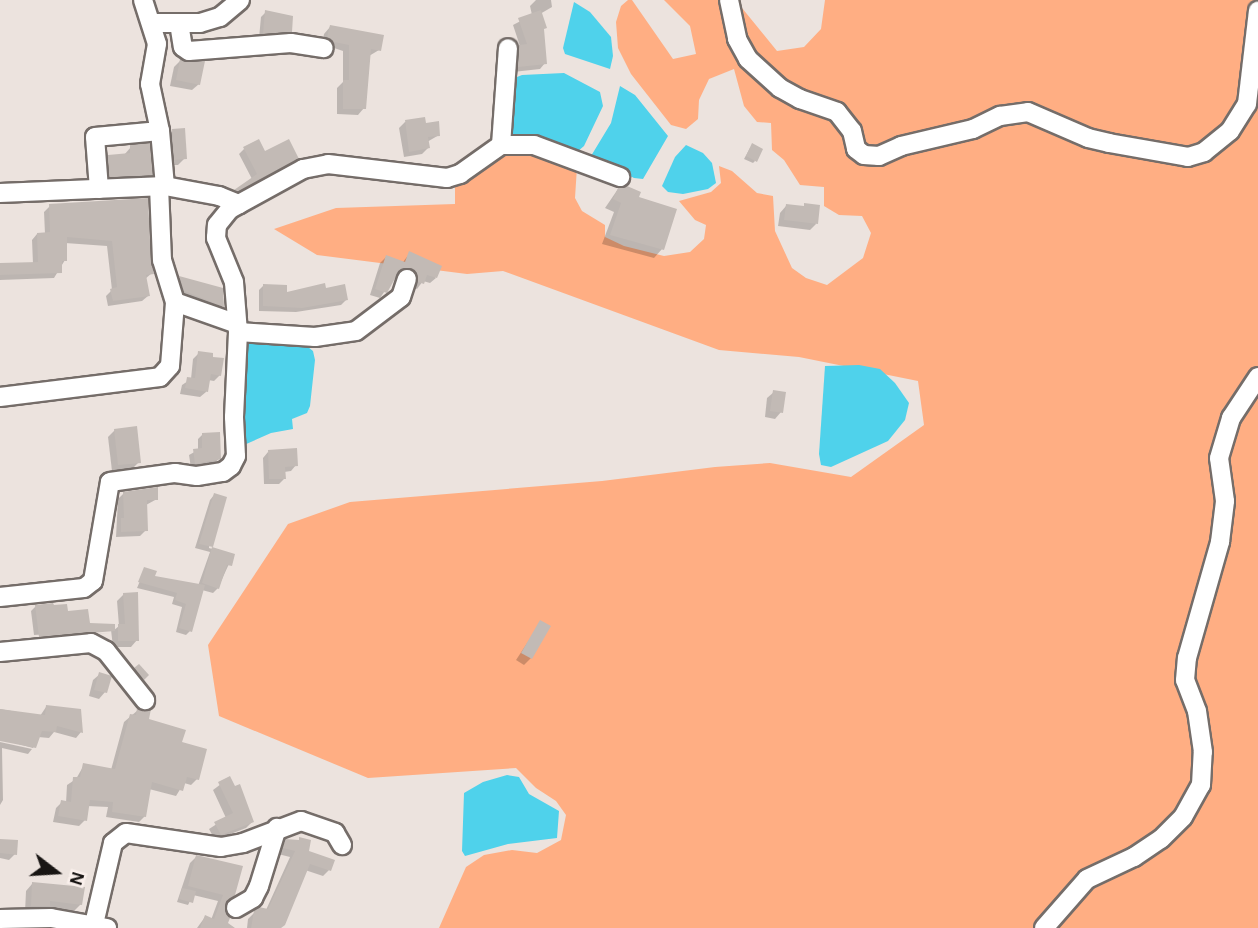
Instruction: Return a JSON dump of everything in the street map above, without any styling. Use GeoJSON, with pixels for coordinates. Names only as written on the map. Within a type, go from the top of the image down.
{"type":"FeatureCollection","features":[{"type":"Feature","properties":{"kind":"street"},"geometry":{"type":"LineString","coordinates":[[0,397],[160,377],[170,366],[175,302],[162,261],[160,131],[150,84],[157,44],[143,0]]}},
{"type":"Feature","properties":{"kind":"street"},"geometry":{"type":"LineString","coordinates":[[151,23],[200,23],[220,17],[240,0]]}},
{"type":"Feature","properties":{"kind":"street"},"geometry":{"type":"LineString","coordinates":[[729,0],[737,39],[748,59],[780,88],[800,99],[837,112],[852,131],[856,149],[864,155],[879,156],[901,146],[973,129],[1000,116],[1028,112],[1109,143],[1188,157],[1204,152],[1230,131],[1247,104],[1258,10]]}},
{"type":"Feature","properties":{"kind":"street"},"geometry":{"type":"LineString","coordinates":[[179,23],[183,47],[189,51],[291,43],[324,48]]}},
{"type":"Feature","properties":{"kind":"street"},"geometry":{"type":"LineString","coordinates":[[500,145],[508,48]]}},
{"type":"Feature","properties":{"kind":"street"},"geometry":{"type":"LineString","coordinates":[[99,189],[95,137],[160,131]]}},
{"type":"Feature","properties":{"kind":"street"},"geometry":{"type":"LineString","coordinates":[[0,597],[84,588],[93,581],[110,482],[175,473],[197,476],[223,472],[231,466],[236,456],[234,417],[238,328],[234,282],[216,238],[217,225],[239,204],[303,169],[328,164],[447,178],[460,174],[500,145],[534,145],[620,177]]}},
{"type":"Feature","properties":{"kind":"street"},"geometry":{"type":"LineString","coordinates":[[0,193],[162,186],[219,196],[239,204]]}},
{"type":"Feature","properties":{"kind":"street"},"geometry":{"type":"LineString","coordinates":[[175,302],[238,328],[315,337],[356,331],[401,297],[407,279]]}},
{"type":"Feature","properties":{"kind":"street"},"geometry":{"type":"LineString","coordinates":[[1044,928],[1087,879],[1134,857],[1161,839],[1183,817],[1201,785],[1203,752],[1197,711],[1185,680],[1187,658],[1220,542],[1225,501],[1219,458],[1231,418],[1258,377]]}},
{"type":"Feature","properties":{"kind":"street"},"geometry":{"type":"LineString","coordinates":[[0,652],[91,643],[106,651],[145,700]]}},
{"type":"Feature","properties":{"kind":"street"},"geometry":{"type":"LineString","coordinates":[[0,919],[51,918],[100,926],[113,843],[126,833],[221,847],[243,843],[301,821],[335,833],[342,845]]}},
{"type":"Feature","properties":{"kind":"street"},"geometry":{"type":"LineString","coordinates":[[236,908],[253,898],[277,828]]}},
{"type":"Feature","properties":{"kind":"shaded area"},"geometry":{"type":"Polygon","coordinates":[[[632,0],[673,59],[696,54],[690,26],[664,0],[740,0],[742,8],[777,51],[804,47],[821,29],[825,0],[1258,0],[1258,928],[439,928],[466,867],[484,855],[512,850],[537,853],[561,840],[566,815],[556,801],[536,788],[516,768],[368,778],[219,716],[208,645],[288,524],[350,502],[602,481],[715,467],[770,463],[851,477],[924,425],[918,381],[799,357],[719,350],[503,271],[467,274],[317,255],[274,229],[336,208],[455,204],[455,184],[494,154],[533,149],[577,167],[575,198],[582,211],[605,225],[605,237],[624,246],[664,256],[690,252],[704,239],[706,225],[695,220],[679,201],[711,192],[721,183],[719,166],[732,171],[757,193],[773,196],[775,231],[792,268],[806,278],[827,285],[863,258],[871,233],[862,216],[839,215],[824,206],[824,187],[800,185],[784,160],[772,150],[771,123],[757,122],[744,106],[734,69],[709,79],[699,100],[698,119],[686,129],[671,125],[631,74],[618,48],[616,22],[621,6],[632,0]]]}},
{"type":"Feature","properties":{"kind":"water"},"geometry":{"type":"Polygon","coordinates":[[[574,2],[590,12],[611,37],[613,56],[610,69],[565,54],[563,48],[574,2]]]}},
{"type":"Feature","properties":{"kind":"water"},"geometry":{"type":"Polygon","coordinates":[[[564,73],[600,92],[603,106],[584,146],[577,152],[531,137],[507,137],[512,79],[522,75],[564,73]]]}},
{"type":"Feature","properties":{"kind":"water"},"geometry":{"type":"Polygon","coordinates":[[[620,86],[635,95],[668,136],[643,179],[634,178],[591,156],[611,123],[620,86]]]}},
{"type":"Feature","properties":{"kind":"water"},"geometry":{"type":"Polygon","coordinates":[[[686,145],[703,153],[712,163],[716,183],[708,189],[683,194],[668,192],[662,186],[675,157],[686,145]]]}},
{"type":"Feature","properties":{"kind":"water"},"geometry":{"type":"Polygon","coordinates":[[[250,341],[304,344],[313,351],[315,360],[307,413],[292,419],[293,429],[271,433],[244,445],[245,347],[250,341]]]}},
{"type":"Feature","properties":{"kind":"water"},"geometry":{"type":"Polygon","coordinates":[[[859,365],[880,369],[895,383],[909,403],[905,420],[888,441],[831,467],[821,465],[819,454],[825,366],[859,365]]]}},
{"type":"Feature","properties":{"kind":"water"},"geometry":{"type":"Polygon","coordinates":[[[507,775],[519,777],[529,794],[559,811],[557,838],[508,844],[465,856],[462,851],[464,793],[483,782],[507,775]]]}},
{"type":"Feature","properties":{"kind":"building"},"geometry":{"type":"Polygon","coordinates":[[[265,10],[293,16],[292,32],[263,34],[265,10]]]}},
{"type":"Feature","properties":{"kind":"building"},"geometry":{"type":"Polygon","coordinates":[[[541,10],[547,28],[544,29],[547,64],[518,67],[519,45],[527,44],[518,18],[541,10]]]}},
{"type":"Feature","properties":{"kind":"building"},"geometry":{"type":"Polygon","coordinates":[[[330,25],[384,35],[381,51],[371,49],[366,109],[343,109],[343,80],[349,80],[349,45],[334,42],[327,37],[330,25]]]}},
{"type":"Feature","properties":{"kind":"building"},"geometry":{"type":"Polygon","coordinates":[[[180,59],[189,62],[205,61],[200,85],[176,80],[180,59]]]}},
{"type":"Feature","properties":{"kind":"building"},"geometry":{"type":"Polygon","coordinates":[[[425,117],[426,123],[439,121],[440,136],[428,137],[430,148],[409,152],[405,120],[425,117]]]}},
{"type":"Feature","properties":{"kind":"building"},"geometry":{"type":"Polygon","coordinates":[[[185,128],[187,159],[174,160],[172,129],[185,128]]]}},
{"type":"Feature","properties":{"kind":"building"},"geometry":{"type":"Polygon","coordinates":[[[259,139],[265,151],[289,139],[299,159],[238,191],[234,190],[257,174],[243,147],[259,139]]]}},
{"type":"Feature","properties":{"kind":"building"},"geometry":{"type":"Polygon","coordinates":[[[150,143],[153,175],[109,177],[108,155],[130,153],[130,145],[150,143]]]}},
{"type":"Feature","properties":{"kind":"building"},"geometry":{"type":"Polygon","coordinates":[[[752,143],[763,149],[757,162],[746,156],[752,143]]]}},
{"type":"Feature","properties":{"kind":"building"},"geometry":{"type":"Polygon","coordinates":[[[627,186],[641,192],[639,197],[677,209],[664,250],[610,235],[621,203],[613,199],[618,188],[627,186]]]}},
{"type":"Feature","properties":{"kind":"building"},"geometry":{"type":"Polygon","coordinates":[[[148,198],[154,274],[146,275],[150,296],[113,301],[110,289],[117,287],[112,241],[67,237],[67,261],[62,261],[62,273],[0,275],[0,263],[38,262],[37,233],[50,232],[49,204],[148,198]]]}},
{"type":"Feature","properties":{"kind":"building"},"geometry":{"type":"Polygon","coordinates":[[[804,203],[820,205],[818,224],[784,220],[786,204],[804,206],[804,203]]]}},
{"type":"Feature","properties":{"kind":"building"},"geometry":{"type":"Polygon","coordinates":[[[409,251],[442,266],[437,278],[427,275],[424,284],[418,282],[415,271],[405,268],[399,271],[387,293],[375,289],[386,255],[405,262],[409,251]]]}},
{"type":"Feature","properties":{"kind":"building"},"geometry":{"type":"Polygon","coordinates":[[[179,276],[223,288],[224,307],[184,291],[179,276]]]}},
{"type":"Feature","properties":{"kind":"building"},"geometry":{"type":"Polygon","coordinates":[[[325,283],[326,288],[345,284],[348,300],[302,308],[263,306],[263,284],[287,285],[287,292],[325,283]]]}},
{"type":"Feature","properties":{"kind":"building"},"geometry":{"type":"Polygon","coordinates":[[[198,351],[224,358],[221,376],[211,374],[208,392],[185,388],[187,377],[195,378],[198,351]]]}},
{"type":"Feature","properties":{"kind":"building"},"geometry":{"type":"Polygon","coordinates":[[[773,390],[786,392],[783,413],[770,411],[773,390]]]}},
{"type":"Feature","properties":{"kind":"building"},"geometry":{"type":"Polygon","coordinates":[[[137,426],[141,463],[118,465],[114,429],[137,426]]]}},
{"type":"Feature","properties":{"kind":"building"},"geometry":{"type":"Polygon","coordinates":[[[220,432],[221,459],[195,464],[193,449],[202,448],[202,433],[220,432]]]}},
{"type":"Feature","properties":{"kind":"building"},"geometry":{"type":"Polygon","coordinates":[[[297,448],[298,466],[285,467],[286,479],[269,479],[268,450],[297,448]]]}},
{"type":"Feature","properties":{"kind":"building"},"geometry":{"type":"Polygon","coordinates":[[[158,487],[158,500],[147,500],[148,531],[121,532],[121,518],[124,518],[123,492],[158,487]]]}},
{"type":"Feature","properties":{"kind":"building"},"geometry":{"type":"Polygon","coordinates":[[[214,493],[227,497],[213,547],[199,544],[214,493]]]}},
{"type":"Feature","properties":{"kind":"building"},"geometry":{"type":"Polygon","coordinates":[[[212,547],[235,554],[232,566],[227,565],[219,589],[202,583],[212,547]]]}},
{"type":"Feature","properties":{"kind":"building"},"geometry":{"type":"Polygon","coordinates":[[[144,567],[157,571],[155,576],[205,585],[192,632],[179,628],[186,604],[175,600],[177,593],[138,582],[144,567]]]}},
{"type":"Feature","properties":{"kind":"building"},"geometry":{"type":"Polygon","coordinates":[[[138,592],[139,641],[118,641],[118,624],[125,624],[123,593],[138,592]]]}},
{"type":"Feature","properties":{"kind":"building"},"geometry":{"type":"Polygon","coordinates":[[[67,604],[68,611],[88,609],[90,623],[115,624],[115,631],[39,637],[35,605],[67,604]]]}},
{"type":"Feature","properties":{"kind":"building"},"geometry":{"type":"Polygon","coordinates":[[[540,620],[551,626],[532,659],[521,653],[540,620]]]}},
{"type":"Feature","properties":{"kind":"building"},"geometry":{"type":"Polygon","coordinates":[[[139,664],[149,675],[144,680],[134,668],[139,664]]]}},
{"type":"Feature","properties":{"kind":"building"},"geometry":{"type":"Polygon","coordinates":[[[99,672],[112,676],[107,693],[94,690],[99,672]]]}},
{"type":"Feature","properties":{"kind":"building"},"geometry":{"type":"Polygon","coordinates":[[[46,705],[81,709],[83,733],[57,726],[56,732],[42,731],[36,748],[0,741],[0,709],[45,715],[46,705]]]}},
{"type":"Feature","properties":{"kind":"building"},"geometry":{"type":"Polygon","coordinates":[[[137,708],[151,709],[149,719],[186,730],[182,742],[207,749],[199,780],[187,777],[183,791],[152,782],[146,817],[112,812],[113,802],[90,800],[87,821],[58,816],[61,800],[71,802],[73,777],[80,777],[83,763],[115,769],[130,714],[136,715],[137,708]]]}},
{"type":"Feature","properties":{"kind":"building"},"geometry":{"type":"Polygon","coordinates":[[[230,776],[235,786],[240,784],[254,822],[221,835],[214,822],[233,813],[218,782],[230,776]]]}},
{"type":"Feature","properties":{"kind":"building"},"geometry":{"type":"Polygon","coordinates":[[[299,837],[311,840],[309,851],[335,860],[331,871],[310,864],[285,925],[281,928],[251,928],[254,911],[259,907],[268,909],[295,851],[283,848],[285,839],[299,840],[299,837]]]}},
{"type":"Feature","properties":{"kind":"building"},"geometry":{"type":"Polygon","coordinates":[[[0,839],[18,840],[17,855],[0,853],[0,839]]]}},
{"type":"Feature","properties":{"kind":"building"},"geometry":{"type":"Polygon","coordinates":[[[196,855],[243,866],[235,895],[225,907],[230,918],[228,923],[235,928],[200,928],[205,915],[214,919],[223,895],[188,886],[196,855]]]}},
{"type":"Feature","properties":{"kind":"building"},"geometry":{"type":"Polygon","coordinates":[[[32,882],[85,887],[82,905],[50,901],[50,906],[31,906],[32,882]]]}},
{"type":"Feature","properties":{"kind":"building"},"geometry":{"type":"Polygon","coordinates":[[[182,888],[196,891],[193,903],[179,899],[182,888]]]}}]}
